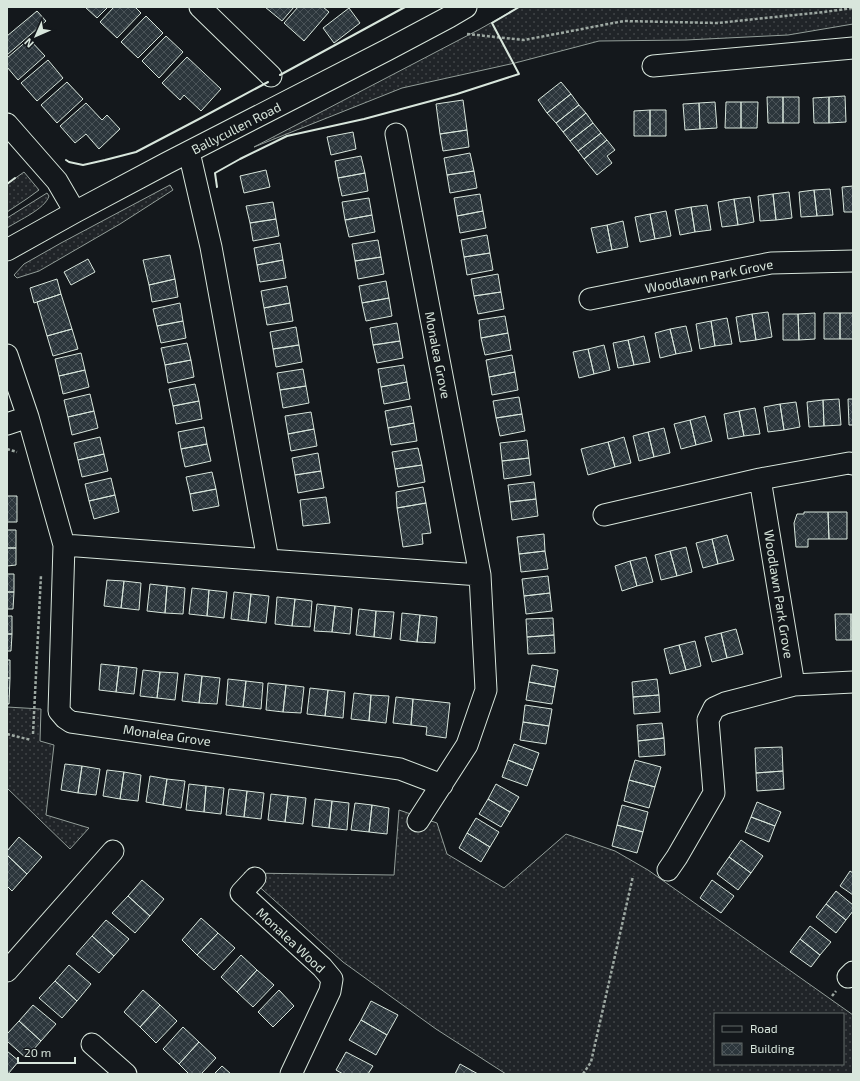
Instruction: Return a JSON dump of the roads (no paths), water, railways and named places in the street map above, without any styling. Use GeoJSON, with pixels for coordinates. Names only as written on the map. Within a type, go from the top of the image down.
{"type":"FeatureCollection","features":[{"type":"Feature","properties":{"kind":"street"},"geometry":{"type":"LineString","coordinates":[[200,7],[272,76]]}},
{"type":"Feature","properties":{"kind":"street","name":"Ballycullen Road"},"geometry":{"type":"LineString","coordinates":[[7,250],[188,152],[387,50],[466,7]]}},
{"type":"Feature","properties":{"kind":"street"},"geometry":{"type":"LineString","coordinates":[[653,66],[853,48]]}},
{"type":"Feature","properties":{"kind":"street"},"geometry":{"type":"LineString","coordinates":[[7,124],[57,181],[75,212]]}},
{"type":"Feature","properties":{"kind":"street","name":"Monalea Grove"},"geometry":{"type":"LineString","coordinates":[[396,134],[480,576],[486,690],[467,745],[418,821]]}},
{"type":"Feature","properties":{"kind":"street"},"geometry":{"type":"LineString","coordinates":[[188,152],[211,247],[268,560]]}},
{"type":"Feature","properties":{"kind":"street","name":"Woodlawn Park Grove"},"geometry":{"type":"LineString","coordinates":[[590,299],[771,263],[853,261]]}},
{"type":"Feature","properties":{"kind":"street","name":"Monalea Grove"},"geometry":{"type":"LineString","coordinates":[[7,354],[28,417],[64,545],[59,711],[65,718],[71,722],[400,769],[442,785]]}},
{"type":"Feature","properties":{"kind":"street"},"geometry":{"type":"LineString","coordinates":[[7,424],[28,417]]}},
{"type":"Feature","properties":{"kind":"street"},"geometry":{"type":"LineString","coordinates":[[604,515],[760,479],[849,463],[853,464]]}},
{"type":"Feature","properties":{"kind":"street","name":"Woodlawn Park Grove"},"geometry":{"type":"LineString","coordinates":[[760,479],[794,685]]}},
{"type":"Feature","properties":{"kind":"street"},"geometry":{"type":"LineString","coordinates":[[64,545],[480,576]]}},
{"type":"Feature","properties":{"kind":"street"},"geometry":{"type":"LineString","coordinates":[[668,870],[714,793],[708,720],[714,708],[725,703],[794,685],[853,682]]}},
{"type":"Feature","properties":{"kind":"street"},"geometry":{"type":"LineString","coordinates":[[7,971],[113,851]]}},
{"type":"Feature","properties":{"kind":"street","name":"Monalea Wood"},"geometry":{"type":"LineString","coordinates":[[255,878],[241,893],[322,967],[332,979],[330,991],[291,1074]]}},
{"type":"Feature","properties":{"kind":"street"},"geometry":{"type":"LineString","coordinates":[[92,1044],[126,1074]]}}]}
